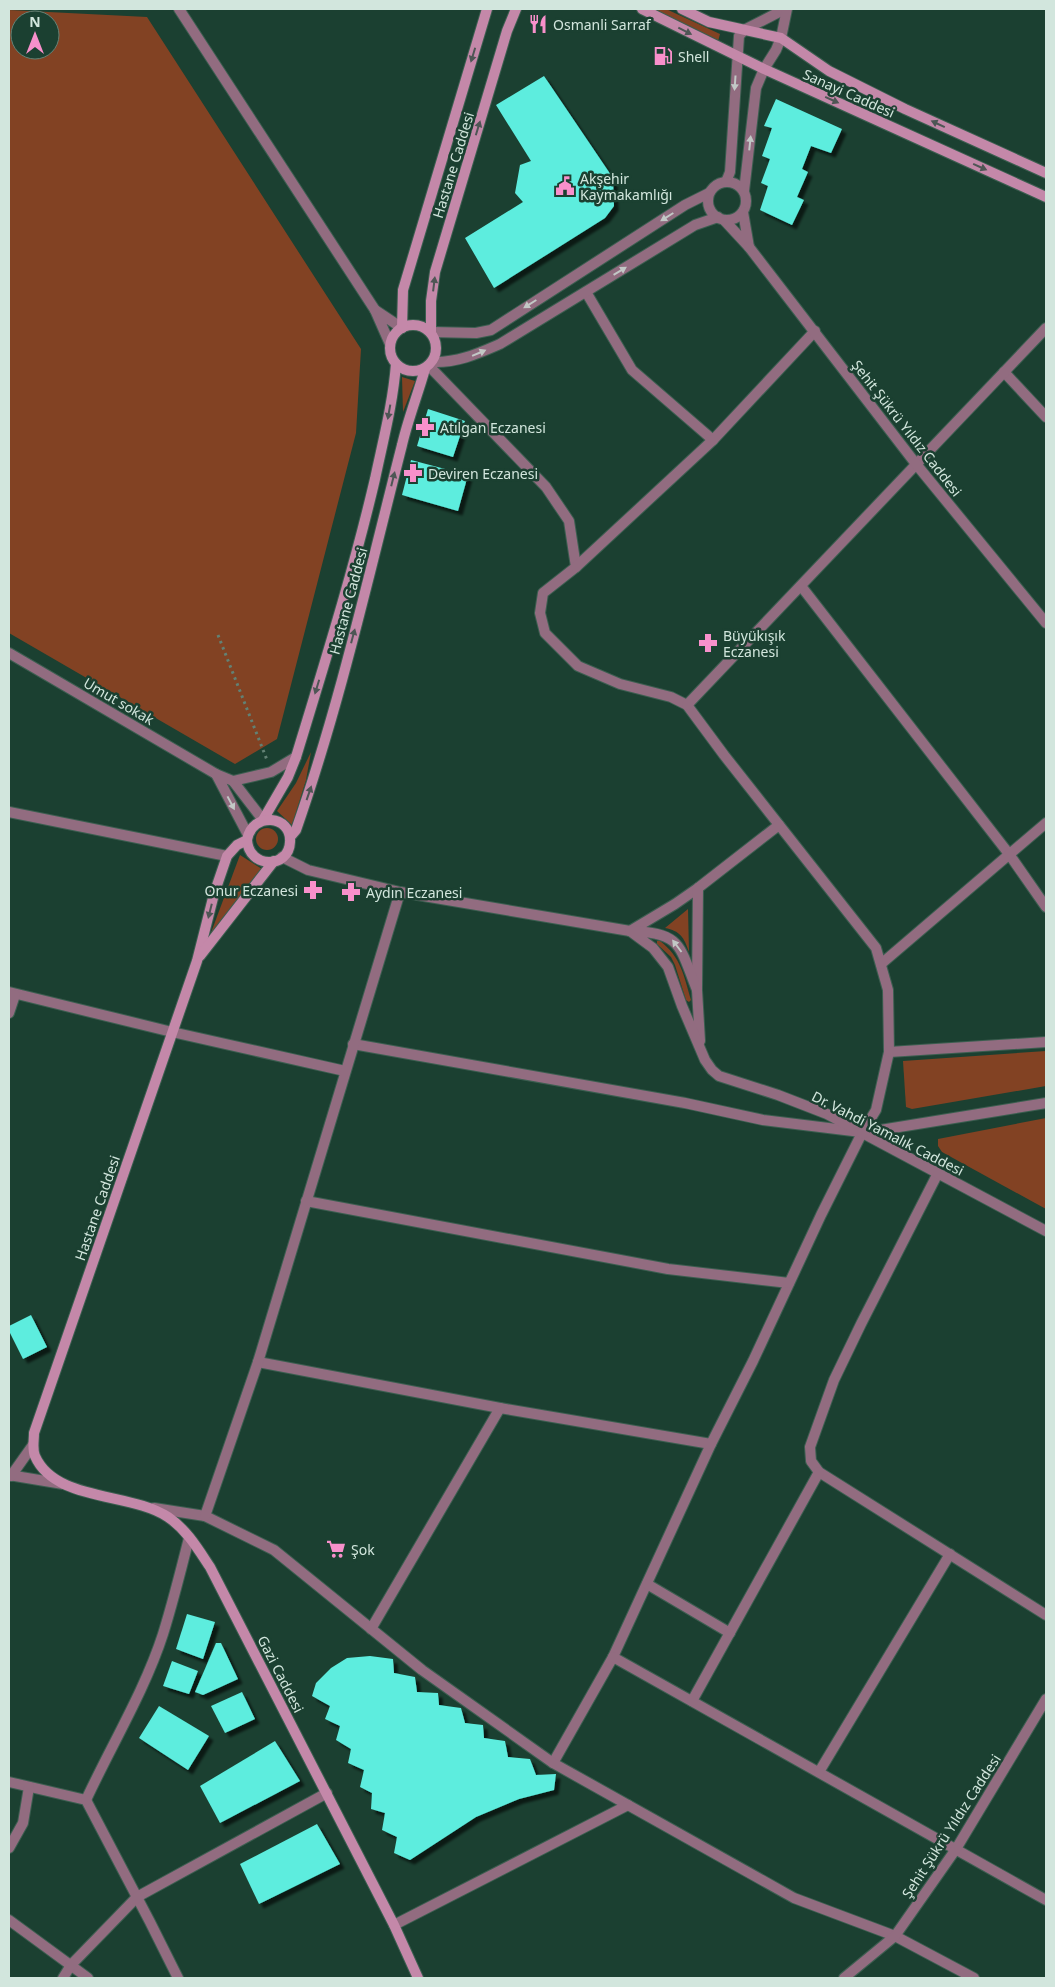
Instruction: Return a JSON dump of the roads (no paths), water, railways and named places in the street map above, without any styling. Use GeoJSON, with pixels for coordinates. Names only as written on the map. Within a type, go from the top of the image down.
{"type":"FeatureCollection","features":[{"type":"Feature","properties":{"kind":"main road","name":"Hastane Caddesi"},"geometry":{"type":"LineString","coordinates":[[402,328],[403,290],[487,9]]}},
{"type":"Feature","properties":{"kind":"main road","name":"Hastane Caddesi"},"geometry":{"type":"LineString","coordinates":[[431,332],[435,272],[507,32],[516,9]]}},
{"type":"Feature","properties":{"kind":"main road","name":"Sanayi Caddesi"},"geometry":{"type":"LineString","coordinates":[[642,9],[737,57],[1046,197]]}},
{"type":"Feature","properties":{"kind":"main road","name":"Sanayi Caddesi"},"geometry":{"type":"LineString","coordinates":[[682,9],[709,22],[781,38],[829,71],[905,109],[1046,173]]}},
{"type":"Feature","properties":{"kind":"main road"},"geometry":{"type":"LineString","coordinates":[[417,325],[431,332],[436,347],[428,365],[409,371],[396,364],[391,355],[390,344],[394,334],[402,328],[417,325]]}},
{"type":"Feature","properties":{"kind":"main road","name":"Hastane Caddesi"},"geometry":{"type":"LineString","coordinates":[[33,1446],[34,1433],[197,961],[214,894],[227,856],[237,845],[248,838],[255,824],[263,820],[288,777],[296,757],[366,516],[388,416],[396,364]]}},
{"type":"Feature","properties":{"kind":"main road","name":"Hastane Caddesi"},"geometry":{"type":"LineString","coordinates":[[197,961],[278,859],[288,850],[290,837],[296,830],[320,759],[380,536],[402,444],[428,365]]}},
{"type":"Feature","properties":{"kind":"main road"},"geometry":{"type":"LineString","coordinates":[[263,820],[272,820],[280,823],[287,829],[290,837]]}},
{"type":"Feature","properties":{"kind":"main road"},"geometry":{"type":"LineString","coordinates":[[248,838],[249,848],[254,856],[266,862],[278,859]]}},
{"type":"Feature","properties":{"kind":"main road","name":"Gazi Caddesi"},"geometry":{"type":"LineString","coordinates":[[33,1446],[34,1455],[41,1465],[63,1484],[150,1508],[168,1517],[181,1528],[210,1567],[394,1925],[418,1978]]}},
{"type":"Feature","properties":{"kind":"street"},"geometry":{"type":"LineString","coordinates":[[179,9],[375,310],[390,344]]}},
{"type":"Feature","properties":{"kind":"street"},"geometry":{"type":"LineString","coordinates":[[726,182],[730,172],[739,36],[744,30],[786,9]]}},
{"type":"Feature","properties":{"kind":"street"},"geometry":{"type":"LineString","coordinates":[[428,365],[465,359],[500,344],[695,225],[721,219],[732,220],[743,212],[746,205],[744,191],[756,88],[781,38],[786,9]]}},
{"type":"Feature","properties":{"kind":"street"},"geometry":{"type":"LineString","coordinates":[[431,332],[476,333],[491,330],[677,211],[709,193],[719,183],[733,182],[744,191]]}},
{"type":"Feature","properties":{"kind":"street"},"geometry":{"type":"LineString","coordinates":[[709,193],[709,207],[721,219]]}},
{"type":"Feature","properties":{"kind":"street"},"geometry":{"type":"LineString","coordinates":[[743,212],[749,247]]}},
{"type":"Feature","properties":{"kind":"street","name":"Şehit Şükrü Yıldız Caddesi"},"geometry":{"type":"LineString","coordinates":[[721,219],[749,247],[916,464],[1046,623]]}},
{"type":"Feature","properties":{"kind":"street"},"geometry":{"type":"LineString","coordinates":[[586,292],[632,370],[713,440]]}},
{"type":"Feature","properties":{"kind":"street"},"geometry":{"type":"LineString","coordinates":[[375,310],[402,328]]}},
{"type":"Feature","properties":{"kind":"street"},"geometry":{"type":"LineString","coordinates":[[687,705],[1046,328]]}},
{"type":"Feature","properties":{"kind":"street"},"geometry":{"type":"LineString","coordinates":[[553,1763],[613,1657],[710,1444],[753,1360],[862,1132],[876,1110],[889,1052],[888,990],[876,948],[687,705],[671,697],[620,684],[578,666],[545,633],[540,613],[543,593],[576,567],[713,440],[815,331]]}},
{"type":"Feature","properties":{"kind":"street"},"geometry":{"type":"LineString","coordinates":[[428,365],[546,487],[569,521],[576,567]]}},
{"type":"Feature","properties":{"kind":"street"},"geometry":{"type":"LineString","coordinates":[[1004,372],[1046,417]]}},
{"type":"Feature","properties":{"kind":"street"},"geometry":{"type":"LineString","coordinates":[[801,586],[1009,854],[1046,907]]}},
{"type":"Feature","properties":{"kind":"street","name":"Umut sokak"},"geometry":{"type":"LineString","coordinates":[[9,653],[216,774],[233,781]]}},
{"type":"Feature","properties":{"kind":"street"},"geometry":{"type":"LineString","coordinates":[[263,820],[233,781],[271,772],[296,757]]}},
{"type":"Feature","properties":{"kind":"street"},"geometry":{"type":"LineString","coordinates":[[216,774],[248,838]]}},
{"type":"Feature","properties":{"kind":"street"},"geometry":{"type":"LineString","coordinates":[[9,812],[227,856]]}},
{"type":"Feature","properties":{"kind":"street"},"geometry":{"type":"LineString","coordinates":[[881,964],[1046,823]]}},
{"type":"Feature","properties":{"kind":"street"},"geometry":{"type":"LineString","coordinates":[[630,930],[675,904],[698,888],[779,825]]}},
{"type":"Feature","properties":{"kind":"street","name":"Dr. Vahdi Yamalık Caddesi"},"geometry":{"type":"LineString","coordinates":[[278,859],[308,870],[400,892],[668,936],[676,943],[697,990]]}},
{"type":"Feature","properties":{"kind":"street","name":"Dr. Vahdi Yamalık Caddesi"},"geometry":{"type":"LineString","coordinates":[[698,888],[697,990],[700,1044]]}},
{"type":"Feature","properties":{"kind":"street"},"geometry":{"type":"LineString","coordinates":[[205,1516],[258,1362],[400,892]]}},
{"type":"Feature","properties":{"kind":"street","name":"Dr. Vahdi Yamalık Caddesi"},"geometry":{"type":"LineString","coordinates":[[630,930],[653,948],[668,967],[705,1060],[719,1076],[778,1095],[827,1114],[1046,1231]]}},
{"type":"Feature","properties":{"kind":"street"},"geometry":{"type":"LineString","coordinates":[[9,1013],[12,994],[345,1071]]}},
{"type":"Feature","properties":{"kind":"street"},"geometry":{"type":"LineString","coordinates":[[889,1052],[1046,1042]]}},
{"type":"Feature","properties":{"kind":"street"},"geometry":{"type":"LineString","coordinates":[[353,1044],[684,1103],[763,1120],[862,1132],[1046,1103]]}},
{"type":"Feature","properties":{"kind":"street"},"geometry":{"type":"LineString","coordinates":[[938,1173],[834,1380],[810,1447],[811,1461],[819,1472],[1046,1615]]}},
{"type":"Feature","properties":{"kind":"street"},"geometry":{"type":"LineString","coordinates":[[306,1201],[668,1269],[789,1283]]}},
{"type":"Feature","properties":{"kind":"street"},"geometry":{"type":"LineString","coordinates":[[258,1362],[500,1408],[710,1444]]}},
{"type":"Feature","properties":{"kind":"street"},"geometry":{"type":"LineString","coordinates":[[371,1629],[500,1408]]}},
{"type":"Feature","properties":{"kind":"street"},"geometry":{"type":"LineString","coordinates":[[9,1478],[33,1446]]}},
{"type":"Feature","properties":{"kind":"street"},"geometry":{"type":"LineString","coordinates":[[692,1701],[819,1472]]}},
{"type":"Feature","properties":{"kind":"street"},"geometry":{"type":"LineString","coordinates":[[9,1478],[63,1484]]}},
{"type":"Feature","properties":{"kind":"street"},"geometry":{"type":"LineString","coordinates":[[150,1508],[205,1516],[274,1550],[422,1670],[553,1763],[794,1898],[895,1936],[974,1978]]}},
{"type":"Feature","properties":{"kind":"street"},"geometry":{"type":"LineString","coordinates":[[86,1800],[133,1706],[163,1635],[189,1538]]}},
{"type":"Feature","properties":{"kind":"street"},"geometry":{"type":"LineString","coordinates":[[819,1772],[950,1554]]}},
{"type":"Feature","properties":{"kind":"street"},"geometry":{"type":"LineString","coordinates":[[647,1584],[730,1633]]}},
{"type":"Feature","properties":{"kind":"street"},"geometry":{"type":"LineString","coordinates":[[613,1657],[1046,1900]]}},
{"type":"Feature","properties":{"kind":"street","name":"Şehit Şükrü Yıldız Caddesi"},"geometry":{"type":"LineString","coordinates":[[844,1978],[895,1936],[956,1849],[1046,1699]]}},
{"type":"Feature","properties":{"kind":"street"},"geometry":{"type":"LineString","coordinates":[[9,1782],[86,1800],[178,1978]]}},
{"type":"Feature","properties":{"kind":"street"},"geometry":{"type":"LineString","coordinates":[[9,1848],[23,1823],[28,1787]]}},
{"type":"Feature","properties":{"kind":"street"},"geometry":{"type":"LineString","coordinates":[[64,1978],[71,1965],[137,1897],[327,1793]]}},
{"type":"Feature","properties":{"kind":"street"},"geometry":{"type":"LineString","coordinates":[[394,1925],[628,1805]]}},
{"type":"Feature","properties":{"kind":"street"},"geometry":{"type":"LineString","coordinates":[[9,1920],[88,1978]]}},
{"type":"Feature","properties":{"kind":"place","name":"Osmanli Sarraf"},"geometry":{"type":"Point","coordinates":[538,24]}},
{"type":"Feature","properties":{"kind":"place","name":"Shell"},"geometry":{"type":"Point","coordinates":[663,56]}},
{"type":"Feature","properties":{"kind":"place","name":"Akşehir Kaymakamlığı"},"geometry":{"type":"Point","coordinates":[565,186]}},
{"type":"Feature","properties":{"kind":"place","name":"Atılgan Eczanesi"},"geometry":{"type":"Point","coordinates":[425,427]}},
{"type":"Feature","properties":{"kind":"place","name":"Deviren Eczanesi"},"geometry":{"type":"Point","coordinates":[413,473]}},
{"type":"Feature","properties":{"kind":"place","name":"Büyükışık Eczanesi"},"geometry":{"type":"Point","coordinates":[708,643]}},
{"type":"Feature","properties":{"kind":"place","name":"Onur Eczanesi"},"geometry":{"type":"Point","coordinates":[313,890]}},
{"type":"Feature","properties":{"kind":"place","name":"Aydın Eczanesi"},"geometry":{"type":"Point","coordinates":[351,892]}},
{"type":"Feature","properties":{"kind":"place","name":"Şok"},"geometry":{"type":"Point","coordinates":[336,1549]}}]}
